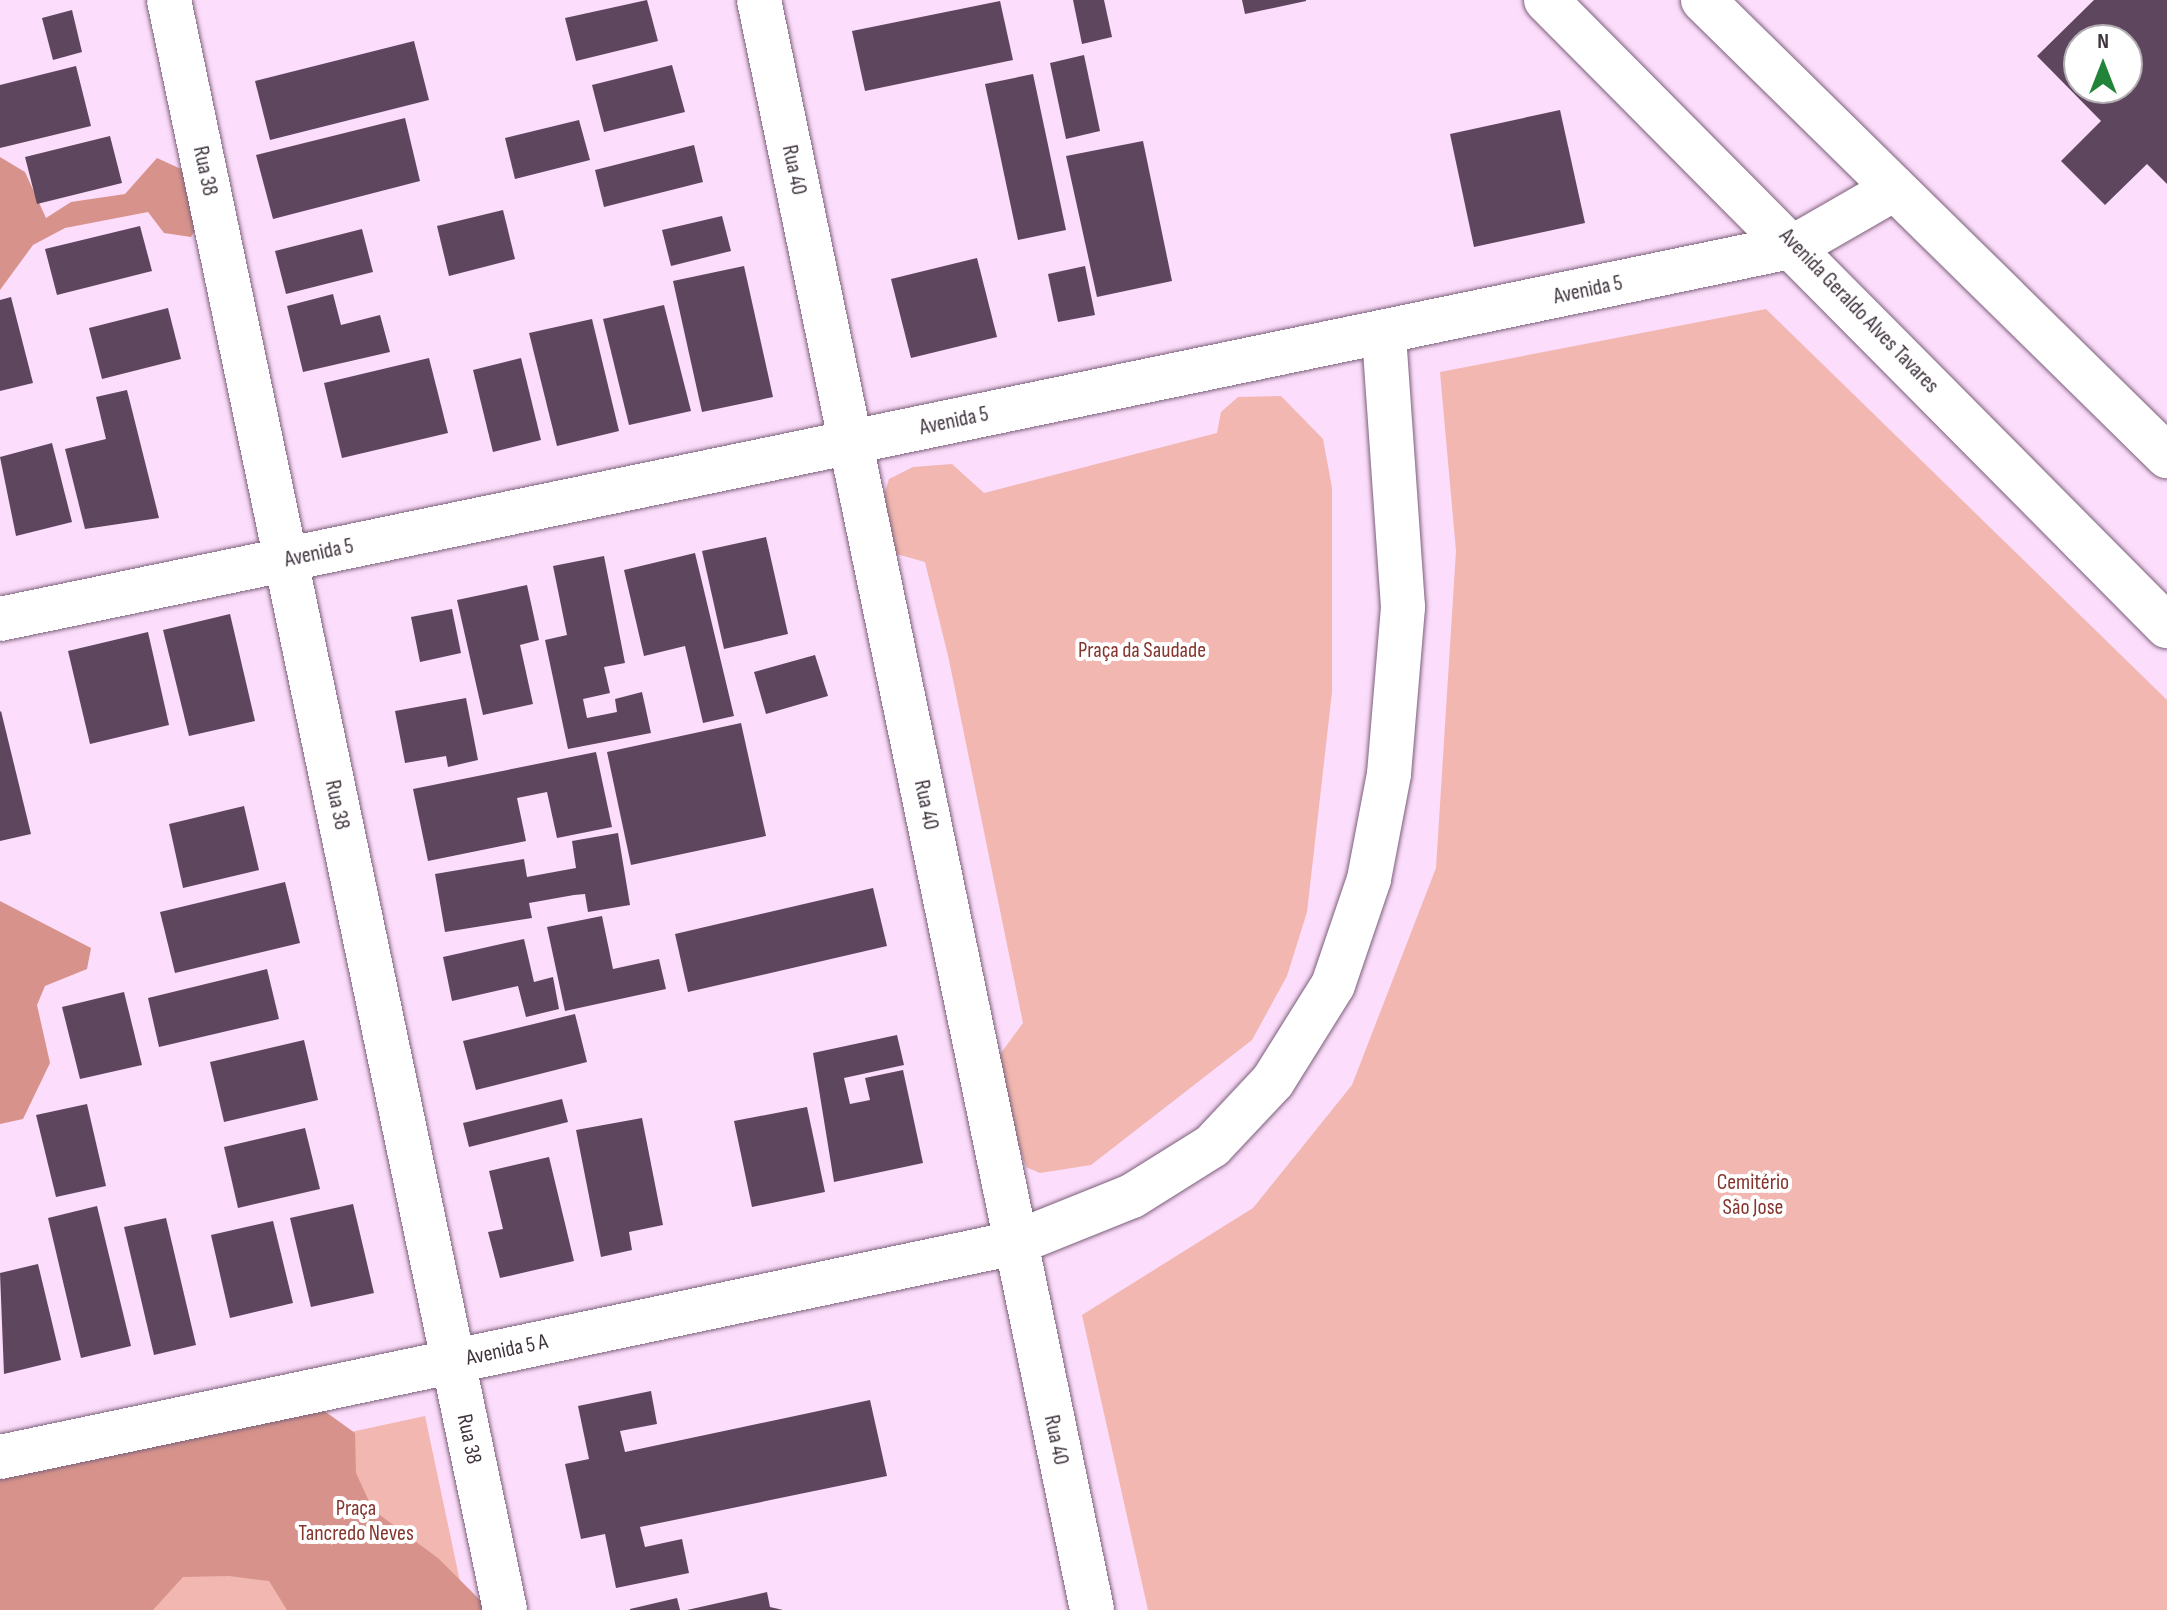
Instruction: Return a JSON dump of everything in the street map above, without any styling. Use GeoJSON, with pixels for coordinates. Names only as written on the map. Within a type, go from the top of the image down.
{"type":"FeatureCollection","features":[{"type":"Feature","properties":{"kind":"street","name":"Rua 38"},"geometry":{"type":"LineString","coordinates":[[169,0],[505,1610]]}},
{"type":"Feature","properties":{"kind":"street","name":"Rua 40"},"geometry":{"type":"LineString","coordinates":[[759,0],[1092,1610]]}},
{"type":"Feature","properties":{"kind":"street","name":"Avenida Geraldo Alves Tavares"},"geometry":{"type":"LineString","coordinates":[[1546,0],[1795,246],[2167,626]]}},
{"type":"Feature","properties":{"kind":"street"},"geometry":{"type":"LineString","coordinates":[[1703,0],[2167,456]]}},
{"type":"Feature","properties":{"kind":"street","name":"Avenida 5"},"geometry":{"type":"LineString","coordinates":[[0,619],[1795,246],[1894,189]]}},
{"type":"Feature","properties":{"kind":"street"},"geometry":{"type":"LineString","coordinates":[[1015,1243],[1132,1196],[1212,1146],[1273,1081],[1333,985],[1369,879],[1389,774],[1400,662],[1384,333]]}},
{"type":"Feature","properties":{"kind":"street","name":"Avenida 5 A"},"geometry":{"type":"LineString","coordinates":[[0,1457],[1015,1243]]}},
{"type":"Feature","properties":{"kind":"green space"},"geometry":{"type":"Polygon","coordinates":[[[0,157],[25,172],[46,218],[71,202],[125,194],[157,158],[181,169],[200,221],[191,237],[164,233],[148,212],[65,228],[33,245],[0,290],[0,157]]]}},
{"type":"Feature","properties":{"kind":"green space","name":"Cemitério São Jose"},"geometry":{"type":"Polygon","coordinates":[[[1766,309],[2167,700],[2167,1610],[1148,1610],[1082,1315],[1253,1208],[1352,1085],[1436,868],[1456,551],[1440,372],[1766,309]]]}},
{"type":"Feature","properties":{"kind":"green space","name":"Praça da Saudade"},"geometry":{"type":"Polygon","coordinates":[[[1281,396],[1323,439],[1332,488],[1332,692],[1307,912],[1287,976],[1252,1040],[1091,1165],[1040,1173],[1026,1167],[1005,1105],[998,1057],[1023,1023],[949,660],[925,562],[893,553],[881,504],[889,479],[913,467],[952,464],[984,493],[1217,433],[1221,412],[1238,397],[1281,396]]]}},
{"type":"Feature","properties":{"kind":"green space"},"geometry":{"type":"Polygon","coordinates":[[[0,901],[91,948],[87,969],[45,986],[37,1005],[50,1063],[23,1119],[0,1124],[0,901]]]}},
{"type":"Feature","properties":{"kind":"green space","name":"Praça Tancredo Neves"},"geometry":{"type":"Polygon","coordinates":[[[323,1410],[355,1433],[356,1473],[373,1510],[438,1558],[490,1610],[287,1610],[269,1581],[229,1576],[183,1577],[153,1610],[0,1610],[0,1475],[323,1410]]]}},
{"type":"Feature","properties":{"kind":"green space","name":"Praça Tancredo Neves"},"geometry":{"type":"Polygon","coordinates":[[[425,1416],[466,1610],[0,1610],[0,1508],[425,1416]]]}},
{"type":"Feature","properties":{"kind":"building"},"geometry":{"type":"Polygon","coordinates":[[[647,0],[658,41],[576,61],[565,18],[647,0]]]}},
{"type":"Feature","properties":{"kind":"building"},"geometry":{"type":"Polygon","coordinates":[[[1073,0],[1104,0],[1112,37],[1082,44],[1073,0]]]}},
{"type":"Feature","properties":{"kind":"building"},"geometry":{"type":"Polygon","coordinates":[[[1242,0],[1306,0],[1306,1],[1245,14],[1242,0]]]}},
{"type":"Feature","properties":{"kind":"building"},"geometry":{"type":"Polygon","coordinates":[[[2094,0],[2167,0],[2167,184],[2147,164],[2105,205],[2061,161],[2101,121],[2084,104],[2143,104],[2143,24],[2070,24],[2094,0]]]}},
{"type":"Feature","properties":{"kind":"building"},"geometry":{"type":"Polygon","coordinates":[[[1000,1],[1013,60],[865,91],[852,31],[1000,1]]]}},
{"type":"Feature","properties":{"kind":"building"},"geometry":{"type":"Polygon","coordinates":[[[72,10],[82,52],[53,60],[42,18],[72,10]]]}},
{"type":"Feature","properties":{"kind":"building"},"geometry":{"type":"Polygon","coordinates":[[[2063,30],[2063,82],[2037,56],[2063,30]]]}},
{"type":"Feature","properties":{"kind":"building"},"geometry":{"type":"Polygon","coordinates":[[[414,41],[429,100],[270,140],[255,81],[414,41]]]}},
{"type":"Feature","properties":{"kind":"building"},"geometry":{"type":"Polygon","coordinates":[[[1084,55],[1100,131],[1066,139],[1050,63],[1084,55]]]}},
{"type":"Feature","properties":{"kind":"building"},"geometry":{"type":"Polygon","coordinates":[[[672,65],[685,112],[604,132],[592,85],[672,65]]]}},
{"type":"Feature","properties":{"kind":"building"},"geometry":{"type":"Polygon","coordinates":[[[76,66],[91,126],[0,148],[0,85],[76,66]]]}},
{"type":"Feature","properties":{"kind":"building"},"geometry":{"type":"Polygon","coordinates":[[[1033,74],[1066,230],[1018,240],[985,84],[1033,74]]]}},
{"type":"Feature","properties":{"kind":"building"},"geometry":{"type":"Polygon","coordinates":[[[1560,110],[1585,223],[1474,247],[1450,134],[1560,110]]]}},
{"type":"Feature","properties":{"kind":"building"},"geometry":{"type":"Polygon","coordinates":[[[405,118],[420,181],[273,219],[256,155],[405,118]]]}},
{"type":"Feature","properties":{"kind":"building"},"geometry":{"type":"Polygon","coordinates":[[[579,120],[590,160],[515,179],[505,138],[579,120]]]}},
{"type":"Feature","properties":{"kind":"building"},"geometry":{"type":"Polygon","coordinates":[[[110,136],[122,183],[37,204],[25,157],[110,136]]]}},
{"type":"Feature","properties":{"kind":"building"},"geometry":{"type":"Polygon","coordinates":[[[1143,141],[1172,281],[1097,297],[1066,156],[1143,141]]]}},
{"type":"Feature","properties":{"kind":"building"},"geometry":{"type":"Polygon","coordinates":[[[694,145],[703,182],[604,207],[595,170],[694,145]]]}},
{"type":"Feature","properties":{"kind":"building"},"geometry":{"type":"Polygon","coordinates":[[[503,210],[515,259],[449,276],[437,226],[503,210]]]}},
{"type":"Feature","properties":{"kind":"building"},"geometry":{"type":"Polygon","coordinates":[[[722,216],[731,251],[671,266],[662,230],[722,216]]]}},
{"type":"Feature","properties":{"kind":"building"},"geometry":{"type":"Polygon","coordinates":[[[140,226],[152,271],[57,295],[45,249],[140,226]]]}},
{"type":"Feature","properties":{"kind":"building"},"geometry":{"type":"Polygon","coordinates":[[[362,229],[373,272],[286,294],[275,251],[362,229]]]}},
{"type":"Feature","properties":{"kind":"building"},"geometry":{"type":"Polygon","coordinates":[[[977,258],[997,337],[911,358],[891,279],[977,258]]]}},
{"type":"Feature","properties":{"kind":"building"},"geometry":{"type":"Polygon","coordinates":[[[744,266],[773,397],[702,412],[673,281],[744,266]]]}},
{"type":"Feature","properties":{"kind":"building"},"geometry":{"type":"Polygon","coordinates":[[[1085,266],[1095,315],[1058,322],[1048,274],[1085,266]]]}},
{"type":"Feature","properties":{"kind":"building"},"geometry":{"type":"Polygon","coordinates":[[[333,294],[341,325],[380,315],[390,352],[303,372],[287,306],[333,294]]]}},
{"type":"Feature","properties":{"kind":"building"},"geometry":{"type":"Polygon","coordinates":[[[11,297],[33,383],[0,391],[0,300],[11,297]]]}},
{"type":"Feature","properties":{"kind":"building"},"geometry":{"type":"Polygon","coordinates":[[[664,305],[691,411],[629,425],[603,319],[664,305]]]}},
{"type":"Feature","properties":{"kind":"building"},"geometry":{"type":"Polygon","coordinates":[[[168,308],[181,359],[102,379],[89,328],[168,308]]]}},
{"type":"Feature","properties":{"kind":"building"},"geometry":{"type":"Polygon","coordinates":[[[592,319],[619,431],[557,446],[529,333],[592,319]]]}},
{"type":"Feature","properties":{"kind":"building"},"geometry":{"type":"Polygon","coordinates":[[[429,358],[448,433],[342,458],[324,383],[429,358]]]}},
{"type":"Feature","properties":{"kind":"building"},"geometry":{"type":"Polygon","coordinates":[[[521,358],[541,440],[493,452],[473,370],[521,358]]]}},
{"type":"Feature","properties":{"kind":"building"},"geometry":{"type":"Polygon","coordinates":[[[127,390],[159,518],[85,529],[65,449],[106,439],[96,397],[127,390]]]}},
{"type":"Feature","properties":{"kind":"building"},"geometry":{"type":"Polygon","coordinates":[[[52,443],[72,522],[16,536],[0,457],[52,443]]]}},
{"type":"Feature","properties":{"kind":"building"},"geometry":{"type":"Polygon","coordinates":[[[766,537],[788,634],[724,649],[702,551],[766,537]]]}},
{"type":"Feature","properties":{"kind":"building"},"geometry":{"type":"Polygon","coordinates":[[[695,553],[734,716],[703,723],[685,646],[644,656],[624,570],[695,553]]]}},
{"type":"Feature","properties":{"kind":"building"},"geometry":{"type":"Polygon","coordinates":[[[604,556],[625,663],[604,667],[610,693],[583,699],[587,718],[617,712],[615,699],[642,692],[651,733],[568,749],[545,640],[567,635],[553,566],[604,556]]]}},
{"type":"Feature","properties":{"kind":"building"},"geometry":{"type":"Polygon","coordinates":[[[527,585],[539,640],[520,645],[533,704],[483,715],[457,600],[527,585]]]}},
{"type":"Feature","properties":{"kind":"building"},"geometry":{"type":"Polygon","coordinates":[[[452,609],[461,653],[420,662],[411,617],[452,609]]]}},
{"type":"Feature","properties":{"kind":"building"},"geometry":{"type":"Polygon","coordinates":[[[230,614],[255,721],[189,736],[163,630],[230,614]]]}},
{"type":"Feature","properties":{"kind":"building"},"geometry":{"type":"Polygon","coordinates":[[[148,632],[169,725],[90,744],[68,651],[148,632]]]}},
{"type":"Feature","properties":{"kind":"building"},"geometry":{"type":"Polygon","coordinates":[[[815,655],[828,696],[766,714],[754,672],[815,655]]]}},
{"type":"Feature","properties":{"kind":"building"},"geometry":{"type":"Polygon","coordinates":[[[466,698],[478,760],[448,767],[446,756],[405,763],[395,711],[466,698]]]}},
{"type":"Feature","properties":{"kind":"building"},"geometry":{"type":"Polygon","coordinates":[[[0,712],[31,834],[0,841],[0,712]]]}},
{"type":"Feature","properties":{"kind":"building"},"geometry":{"type":"Polygon","coordinates":[[[741,723],[766,836],[631,865],[607,752],[741,723]]]}},
{"type":"Feature","properties":{"kind":"building"},"geometry":{"type":"Polygon","coordinates":[[[596,752],[612,827],[557,838],[547,792],[517,798],[526,841],[428,861],[413,789],[596,752]]]}},
{"type":"Feature","properties":{"kind":"building"},"geometry":{"type":"Polygon","coordinates":[[[244,806],[259,870],[183,888],[169,824],[244,806]]]}},
{"type":"Feature","properties":{"kind":"building"},"geometry":{"type":"Polygon","coordinates":[[[618,833],[630,905],[588,912],[585,894],[574,895],[529,903],[532,918],[445,932],[435,874],[524,859],[527,877],[576,868],[572,841],[618,833]]]}},
{"type":"Feature","properties":{"kind":"building"},"geometry":{"type":"Polygon","coordinates":[[[285,882],[300,943],[175,973],[160,912],[285,882]]]}},
{"type":"Feature","properties":{"kind":"building"},"geometry":{"type":"Polygon","coordinates":[[[873,888],[887,946],[688,992],[675,934],[873,888]]]}},
{"type":"Feature","properties":{"kind":"building"},"geometry":{"type":"Polygon","coordinates":[[[602,916],[613,969],[659,959],[666,989],[565,1011],[547,927],[602,916]]]}},
{"type":"Feature","properties":{"kind":"building"},"geometry":{"type":"Polygon","coordinates":[[[524,939],[534,982],[553,977],[559,1009],[526,1017],[518,986],[452,1001],[443,957],[524,939]]]}},
{"type":"Feature","properties":{"kind":"building"},"geometry":{"type":"Polygon","coordinates":[[[267,969],[279,1019],[159,1047],[148,998],[267,969]]]}},
{"type":"Feature","properties":{"kind":"building"},"geometry":{"type":"Polygon","coordinates":[[[124,992],[142,1065],[80,1079],[62,1007],[124,992]]]}},
{"type":"Feature","properties":{"kind":"building"},"geometry":{"type":"Polygon","coordinates":[[[575,1014],[587,1062],[476,1090],[463,1041],[575,1014]]]}},
{"type":"Feature","properties":{"kind":"building"},"geometry":{"type":"Polygon","coordinates":[[[897,1035],[904,1065],[844,1078],[850,1104],[870,1100],[865,1078],[903,1070],[923,1163],[834,1182],[813,1053],[897,1035]]]}},
{"type":"Feature","properties":{"kind":"building"},"geometry":{"type":"Polygon","coordinates":[[[304,1040],[318,1100],[224,1122],[210,1062],[304,1040]]]}},
{"type":"Feature","properties":{"kind":"building"},"geometry":{"type":"Polygon","coordinates":[[[562,1099],[568,1122],[469,1147],[463,1123],[562,1099]]]}},
{"type":"Feature","properties":{"kind":"building"},"geometry":{"type":"Polygon","coordinates":[[[87,1104],[106,1186],[56,1197],[36,1115],[87,1104]]]}},
{"type":"Feature","properties":{"kind":"building"},"geometry":{"type":"Polygon","coordinates":[[[807,1107],[825,1192],[752,1207],[734,1121],[807,1107]]]}},
{"type":"Feature","properties":{"kind":"building"},"geometry":{"type":"Polygon","coordinates":[[[642,1118],[663,1225],[629,1232],[632,1250],[601,1257],[576,1130],[642,1118]]]}},
{"type":"Feature","properties":{"kind":"building"},"geometry":{"type":"Polygon","coordinates":[[[305,1128],[320,1189],[238,1208],[224,1147],[305,1128]]]}},
{"type":"Feature","properties":{"kind":"building"},"geometry":{"type":"Polygon","coordinates":[[[549,1157],[574,1261],[500,1278],[488,1232],[503,1229],[489,1171],[549,1157]]]}},
{"type":"Feature","properties":{"kind":"building"},"geometry":{"type":"Polygon","coordinates":[[[353,1204],[374,1293],[311,1307],[290,1218],[353,1204]]]}},
{"type":"Feature","properties":{"kind":"building"},"geometry":{"type":"Polygon","coordinates":[[[97,1206],[131,1346],[81,1358],[48,1218],[97,1206]]]}},
{"type":"Feature","properties":{"kind":"building"},"geometry":{"type":"Polygon","coordinates":[[[166,1218],[196,1345],[154,1355],[124,1227],[166,1218]]]}},
{"type":"Feature","properties":{"kind":"building"},"geometry":{"type":"Polygon","coordinates":[[[273,1221],[293,1303],[230,1318],[211,1235],[273,1221]]]}},
{"type":"Feature","properties":{"kind":"building"},"geometry":{"type":"Polygon","coordinates":[[[38,1264],[61,1360],[4,1374],[0,1273],[38,1264]]]}},
{"type":"Feature","properties":{"kind":"building"},"geometry":{"type":"Polygon","coordinates":[[[651,1391],[657,1424],[620,1431],[625,1452],[870,1400],[887,1476],[640,1527],[645,1547],[682,1539],[689,1573],[616,1588],[605,1534],[581,1539],[565,1464],[589,1459],[578,1406],[651,1391]]]}},
{"type":"Feature","properties":{"kind":"building"},"geometry":{"type":"Polygon","coordinates":[[[767,1592],[770,1607],[783,1610],[687,1610],[767,1592]]]}},
{"type":"Feature","properties":{"kind":"building"},"geometry":{"type":"Polygon","coordinates":[[[677,1598],[680,1610],[630,1610],[630,1609],[677,1598]]]}}]}
